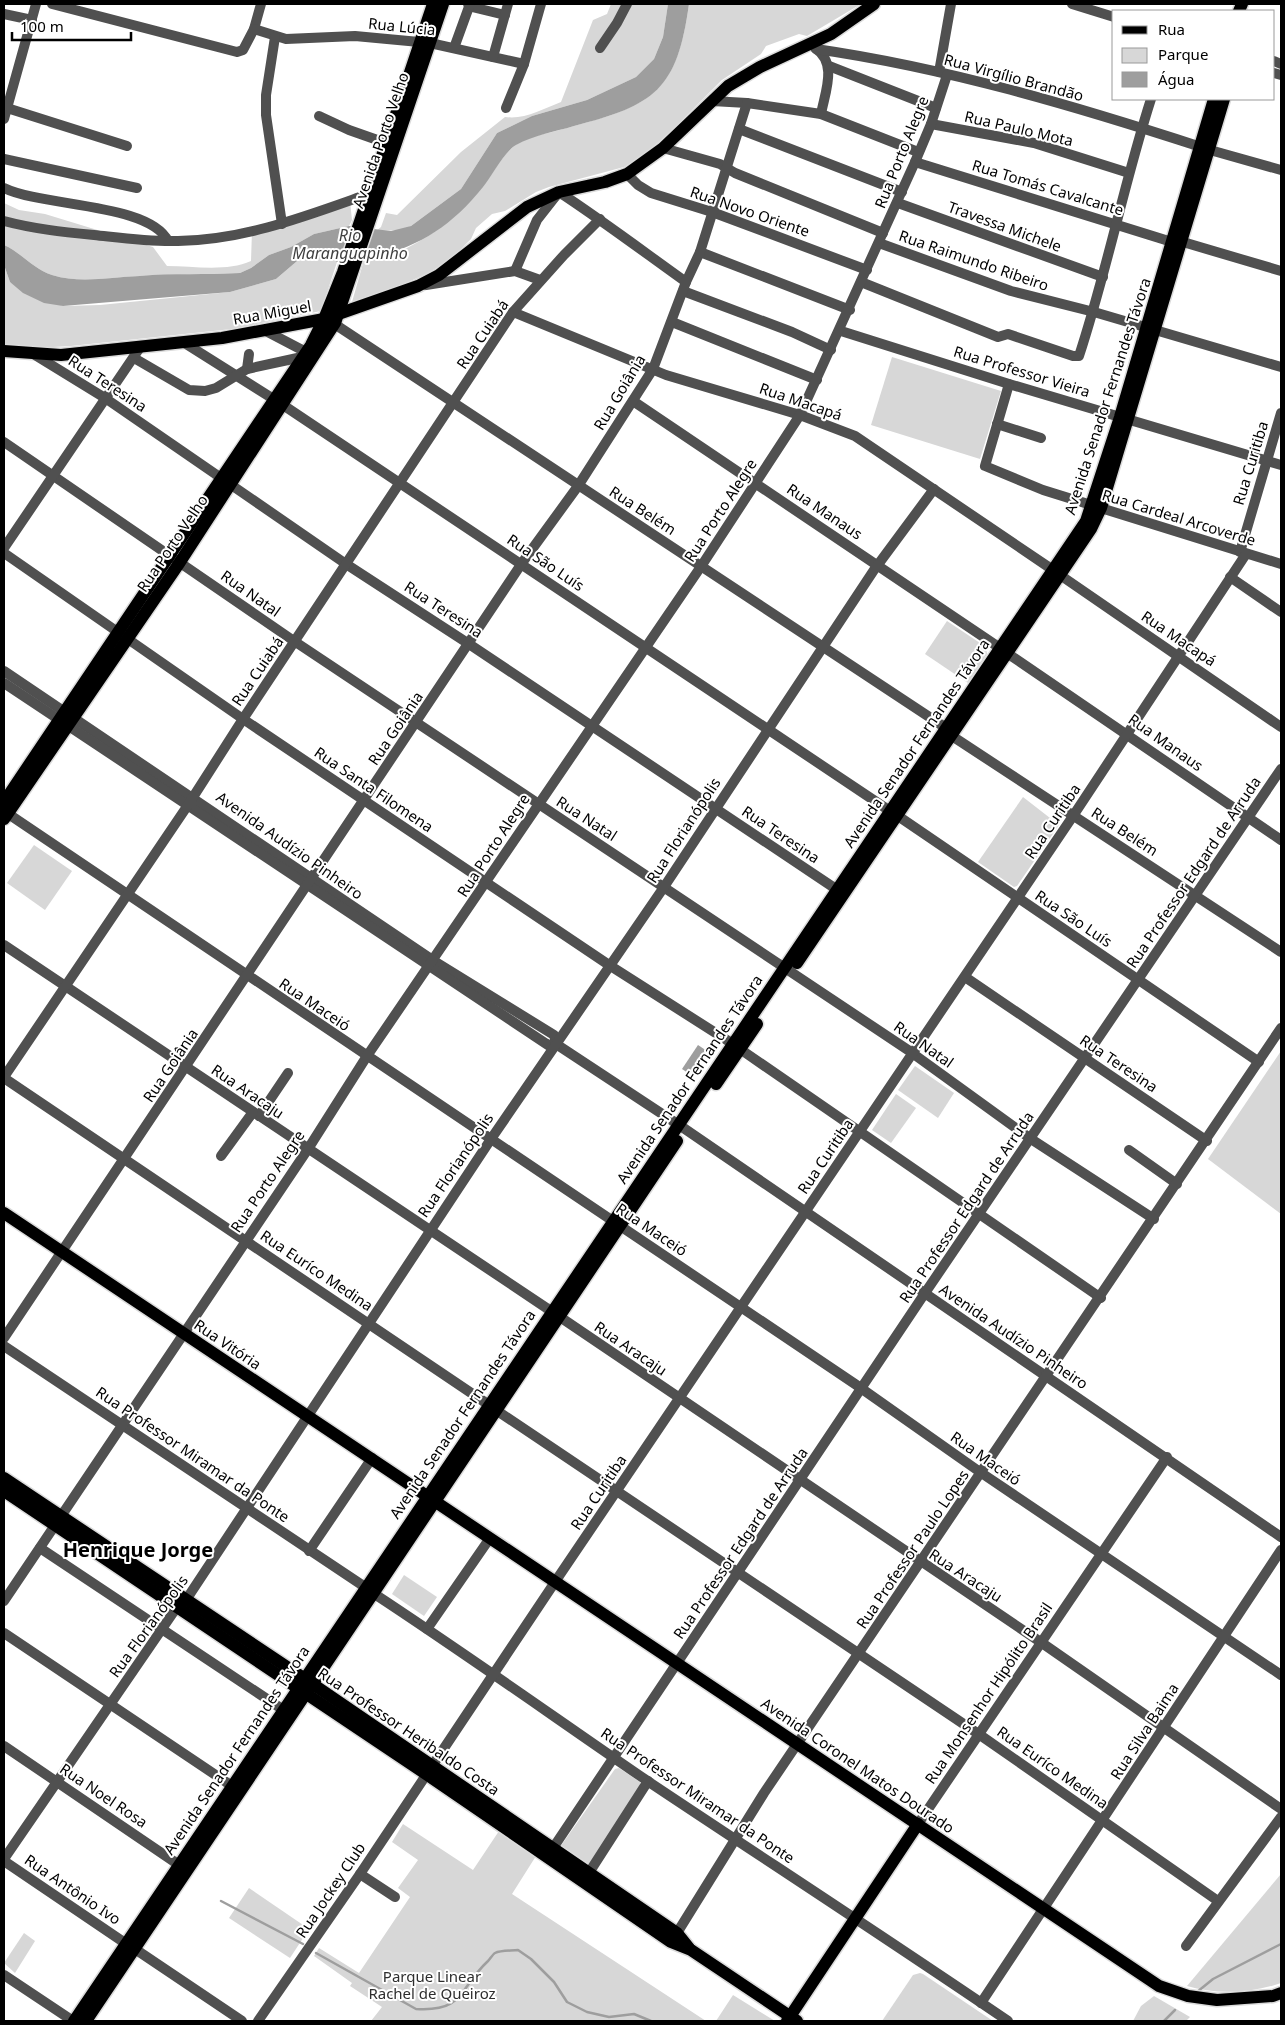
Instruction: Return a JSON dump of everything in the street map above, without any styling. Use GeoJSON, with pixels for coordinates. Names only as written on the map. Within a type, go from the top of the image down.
{"type":"FeatureCollection","features":[{"type":"Feature","properties":{"kind":"main road"},"geometry":{"type":"LineString","coordinates":[[425,43],[433,4]]}},
{"type":"Feature","properties":{"kind":"main road"},"geometry":{"type":"LineString","coordinates":[[425,43],[443,4]]}},
{"type":"Feature","properties":{"kind":"main road"},"geometry":{"type":"LineString","coordinates":[[418,286],[439,275],[521,210],[559,192],[605,182],[627,174],[663,148],[712,101],[742,77],[810,47],[874,4]]}},
{"type":"Feature","properties":{"kind":"main road","name":"Avenida Porto Velho"},"geometry":{"type":"LineString","coordinates":[[363,227],[369,198],[386,143],[425,43]]}},
{"type":"Feature","properties":{"kind":"main road","name":"Avenida Porto Velho"},"geometry":{"type":"LineString","coordinates":[[347,274],[425,43]]}},
{"type":"Feature","properties":{"kind":"main road","name":"Avenida Senador Fernandes Távora"},"geometry":{"type":"LineString","coordinates":[[1205,149],[1214,100]]}},
{"type":"Feature","properties":{"kind":"main road","name":"Avenida Senador Fernandes Távora"},"geometry":{"type":"LineString","coordinates":[[86,2021],[130,1946],[182,1867],[1057,572],[1091,529],[1205,149],[1224,100]]}},
{"type":"Feature","properties":{"kind":"main road","name":"Rua Porto Velho"},"geometry":{"type":"LineString","coordinates":[[5,812],[227,481],[332,319],[347,274]]}},
{"type":"Feature","properties":{"kind":"main road","name":"Rua Miguel"},"geometry":{"type":"LineString","coordinates":[[4,351],[35,355],[62,354],[183,342],[264,330],[332,319],[418,286]]}},
{"type":"Feature","properties":{"kind":"main road","name":"Rua Porto Velho"},"geometry":{"type":"LineString","coordinates":[[279,402],[304,354],[332,319]]}},
{"type":"Feature","properties":{"kind":"main road","name":"Avenida Senador Fernandes Távora"},"geometry":{"type":"LineString","coordinates":[[788,970],[836,890],[894,814]]}},
{"type":"Feature","properties":{"kind":"main road","name":"Rua Vitória"},"geometry":{"type":"LineString","coordinates":[[4,1213],[431,1499]]}},
{"type":"Feature","properties":{"kind":"main road","name":"Rua Professor Heribaldo Costa"},"geometry":{"type":"LineString","coordinates":[[4,1478],[58,1522]]}},
{"type":"Feature","properties":{"kind":"main road","name":"Rua Professor Heribaldo Costa"},"geometry":{"type":"LineString","coordinates":[[5,1495],[58,1522],[182,1603],[585,1878],[671,1942],[691,1950],[791,2020]]}},
{"type":"Feature","properties":{"kind":"main road","name":"Avenida Coronel Matos Dourado"},"geometry":{"type":"LineString","coordinates":[[431,1499],[1159,1986],[1188,1996],[1217,2000],[1273,1996],[1281,1993]]}},
{"type":"Feature","properties":{"kind":"main road","name":"Avenida Senador Fernandes Távora"},"geometry":{"type":"LineString","coordinates":[[182,1867],[282,1709],[305,1686]]}},
{"type":"Feature","properties":{"kind":"main road","name":"Rua Monsenhor Hipólito Brasil"},"geometry":{"type":"LineString","coordinates":[[791,2020],[918,1824]]}},
{"type":"Feature","properties":{"kind":"main road","name":"Rua Professor Heribaldo Costa"},"geometry":{"type":"LineString","coordinates":[[585,1878],[677,1933],[691,1950]]}},
{"type":"Feature","properties":{"kind":"main road","name":"Avenida Senador Fernandes Távora"},"geometry":{"type":"LineString","coordinates":[[74,2021],[130,1946]]}},
{"type":"Feature","properties":{"kind":"street"},"geometry":{"type":"LineString","coordinates":[[4,119],[36,4]]}},
{"type":"Feature","properties":{"kind":"street"},"geometry":{"type":"LineString","coordinates":[[52,4],[234,51],[243,50],[254,29],[261,4]]}},
{"type":"Feature","properties":{"kind":"street"},"geometry":{"type":"LineString","coordinates":[[454,48],[469,4],[505,16]]}},
{"type":"Feature","properties":{"kind":"street"},"geometry":{"type":"LineString","coordinates":[[493,57],[508,4]]}},
{"type":"Feature","properties":{"kind":"street"},"geometry":{"type":"LineString","coordinates":[[506,108],[524,64],[541,4]]}},
{"type":"Feature","properties":{"kind":"street"},"geometry":{"type":"LineString","coordinates":[[600,48],[627,4]]}},
{"type":"Feature","properties":{"kind":"street","name":"Rua Porto Alegre"},"geometry":{"type":"LineString","coordinates":[[4,1600],[308,1149],[367,1056],[702,565],[800,415],[841,331],[931,124],[943,73],[950,4]]}},
{"type":"Feature","properties":{"kind":"street"},"geometry":{"type":"LineString","coordinates":[[1072,4],[1112,16]]}},
{"type":"Feature","properties":{"kind":"street"},"geometry":{"type":"LineString","coordinates":[[4,14],[32,20]]}},
{"type":"Feature","properties":{"kind":"street","name":"Rua Lúcia"},"geometry":{"type":"LineString","coordinates":[[254,29],[275,38],[296,40],[355,36],[425,43],[524,64]]}},
{"type":"Feature","properties":{"kind":"street"},"geometry":{"type":"LineString","coordinates":[[275,38],[267,86],[266,115],[282,224]]}},
{"type":"Feature","properties":{"kind":"street"},"geometry":{"type":"LineString","coordinates":[[810,47],[829,66],[936,108]]}},
{"type":"Feature","properties":{"kind":"street","name":"Rua Virgílio Brandão"},"geometry":{"type":"LineString","coordinates":[[810,47],[943,73],[1038,97],[1205,149],[1281,170]]}},
{"type":"Feature","properties":{"kind":"street"},"geometry":{"type":"LineString","coordinates":[[821,114],[829,66]]}},
{"type":"Feature","properties":{"kind":"street"},"geometry":{"type":"LineString","coordinates":[[861,282],[998,337],[1008,334],[1073,356],[1079,356],[1094,312],[1115,224],[1151,100]]}},
{"type":"Feature","properties":{"kind":"street","name":"Rua Tomás Cavalcante"},"geometry":{"type":"LineString","coordinates":[[712,101],[747,103],[821,114],[917,157],[1115,224],[1281,271]]}},
{"type":"Feature","properties":{"kind":"street","name":"Rua Goiânia"},"geometry":{"type":"LineString","coordinates":[[4,1338],[418,722],[522,563],[578,486],[653,368],[672,322],[684,286],[700,252],[747,103]]}},
{"type":"Feature","properties":{"kind":"street"},"geometry":{"type":"LineString","coordinates":[[7,108],[127,146]]}},
{"type":"Feature","properties":{"kind":"street"},"geometry":{"type":"LineString","coordinates":[[319,116],[349,130],[386,143]]}},
{"type":"Feature","properties":{"kind":"street","name":"Rua Paulo Mota"},"geometry":{"type":"LineString","coordinates":[[931,124],[1034,143],[1129,172]]}},
{"type":"Feature","properties":{"kind":"street"},"geometry":{"type":"LineString","coordinates":[[739,129],[902,192]]}},
{"type":"Feature","properties":{"kind":"street","name":"Rua Raimundo Ribeiro"},"geometry":{"type":"LineString","coordinates":[[663,148],[726,167],[881,238],[1011,291],[1094,312],[1281,367]]}},
{"type":"Feature","properties":{"kind":"street"},"geometry":{"type":"LineString","coordinates":[[4,159],[137,188]]}},
{"type":"Feature","properties":{"kind":"street","name":"Rua Novo Oriente"},"geometry":{"type":"LineString","coordinates":[[627,174],[638,185],[651,193],[712,212],[867,270]]}},
{"type":"Feature","properties":{"kind":"street"},"geometry":{"type":"LineString","coordinates":[[4,188],[41,200],[106,210],[139,219],[163,232],[168,241]]}},
{"type":"Feature","properties":{"kind":"street"},"geometry":{"type":"LineString","coordinates":[[514,272],[537,220],[559,192],[600,219],[684,286],[831,350]]}},
{"type":"Feature","properties":{"kind":"street"},"geometry":{"type":"LineString","coordinates":[[4,221],[39,230],[168,241],[210,239],[282,224],[360,197],[369,198]]}},
{"type":"Feature","properties":{"kind":"street","name":"Travessa Michele"},"geometry":{"type":"LineString","coordinates":[[898,203],[1103,277]]}},
{"type":"Feature","properties":{"kind":"street","name":"Rua Cuiabá"},"geometry":{"type":"LineString","coordinates":[[4,1077],[191,801],[294,641],[514,312],[540,280],[600,219]]}},
{"type":"Feature","properties":{"kind":"street"},"geometry":{"type":"LineString","coordinates":[[700,252],[850,310]]}},
{"type":"Feature","properties":{"kind":"street","name":"Rua Miguel"},"geometry":{"type":"LineString","coordinates":[[418,286],[514,272],[540,280]]}},
{"type":"Feature","properties":{"kind":"street","name":"Rua Macapá"},"geometry":{"type":"LineString","coordinates":[[514,312],[653,368],[800,415],[855,436],[1281,726]]}},
{"type":"Feature","properties":{"kind":"street","name":"Rua Belém"},"geometry":{"type":"LineString","coordinates":[[332,319],[578,486],[702,565],[1074,816],[1281,952]]}},
{"type":"Feature","properties":{"kind":"street"},"geometry":{"type":"LineString","coordinates":[[672,322],[817,380]]}},
{"type":"Feature","properties":{"kind":"street"},"geometry":{"type":"LineString","coordinates":[[264,330],[304,354]]}},
{"type":"Feature","properties":{"kind":"street","name":"Rua Professor Vieira"},"geometry":{"type":"LineString","coordinates":[[841,331],[1009,384],[1281,465]]}},
{"type":"Feature","properties":{"kind":"street","name":"Rua São Luís"},"geometry":{"type":"LineString","coordinates":[[183,342],[279,402],[522,563],[644,648],[768,729],[1260,1062]]}},
{"type":"Feature","properties":{"kind":"street"},"geometry":{"type":"LineString","coordinates":[[4,548],[141,346]]}},
{"type":"Feature","properties":{"kind":"street"},"geometry":{"type":"LineString","coordinates":[[247,369],[249,354]]}},
{"type":"Feature","properties":{"kind":"street"},"geometry":{"type":"LineString","coordinates":[[134,358],[189,390],[208,390],[238,376],[247,369],[304,354]]}},
{"type":"Feature","properties":{"kind":"street","name":"Rua Teresina"},"geometry":{"type":"LineString","coordinates":[[35,355],[105,398],[346,564],[715,807],[836,890]]}},
{"type":"Feature","properties":{"kind":"street"},"geometry":{"type":"LineString","coordinates":[[1009,384],[997,424],[1041,438]]}},
{"type":"Feature","properties":{"kind":"street","name":"Rua Manaus"},"geometry":{"type":"LineString","coordinates":[[633,401],[1128,734],[1281,840]]}},
{"type":"Feature","properties":{"kind":"street","name":"Rua Curitiba"},"geometry":{"type":"LineString","coordinates":[[429,1770],[1074,816],[1230,577],[1243,552],[1266,460],[1281,413]]}},
{"type":"Feature","properties":{"kind":"street","name":"Rua Cardeal Arcoverde"},"geometry":{"type":"LineString","coordinates":[[997,424],[985,466],[1043,490],[1281,564]]}},
{"type":"Feature","properties":{"kind":"street","name":"Rua Natal"},"geometry":{"type":"LineString","coordinates":[[4,442],[294,641],[912,1053],[1032,1139],[1154,1219]]}},
{"type":"Feature","properties":{"kind":"street","name":"Rua Florianópolis"},"geometry":{"type":"LineString","coordinates":[[4,1860],[309,1417],[490,1139],[664,887],[823,646],[878,565],[934,489]]}},
{"type":"Feature","properties":{"kind":"street","name":"Rua Santa Filomena"},"geometry":{"type":"LineString","coordinates":[[4,552],[243,719],[609,965],[736,1046],[1101,1298]]}},
{"type":"Feature","properties":{"kind":"street"},"geometry":{"type":"LineString","coordinates":[[1230,577],[1281,612]]}},
{"type":"Feature","properties":{"kind":"street","name":"Avenida Audízio Pinheiro"},"geometry":{"type":"LineString","coordinates":[[4,671],[67,718],[431,964],[494,1004],[548,1045],[556,1044],[681,1127],[1167,1457],[1281,1537]]}},
{"type":"Feature","properties":{"kind":"street","name":"Avenida Audízio Pinheiro"},"geometry":{"type":"LineString","coordinates":[[5,687],[67,718]]}},
{"type":"Feature","properties":{"kind":"street","name":"Rua Professor Edgard de Arruda"},"geometry":{"type":"LineString","coordinates":[[550,1854],[861,1388],[1032,1139],[1085,1057],[1281,769]]}},
{"type":"Feature","properties":{"kind":"street","name":"Rua Maceió"},"geometry":{"type":"LineString","coordinates":[[5,812],[861,1388],[980,1472],[1281,1675]]}},
{"type":"Feature","properties":{"kind":"street","name":"Rua Aracaju"},"geometry":{"type":"LineString","coordinates":[[4,945],[1042,1643],[1281,1809]]}},
{"type":"Feature","properties":{"kind":"street","name":"Rua Teresina"},"geometry":{"type":"LineString","coordinates":[[965,976],[1207,1141]]}},
{"type":"Feature","properties":{"kind":"street","name":"Rua Professor Paulo Lopes"},"geometry":{"type":"LineString","coordinates":[[677,1933],[735,1839],[798,1744],[921,1563],[980,1472],[1207,1141],[1281,1028]]}},
{"type":"Feature","properties":{"kind":"street"},"geometry":{"type":"LineString","coordinates":[[222,1156],[288,1073]]}},
{"type":"Feature","properties":{"kind":"street","name":"Rua Euríco Medina"},"geometry":{"type":"LineString","coordinates":[[4,1077],[123,1160],[245,1240],[980,1735],[1218,1901]]}},
{"type":"Feature","properties":{"kind":"street"},"geometry":{"type":"LineString","coordinates":[[1129,1150],[1177,1184]]}},
{"type":"Feature","properties":{"kind":"street","name":"Rua Professor Miramar da Ponte"},"geometry":{"type":"LineString","coordinates":[[4,1346],[427,1629],[648,1781],[1008,2021]]}},
{"type":"Feature","properties":{"kind":"street","name":"Rua Monsenhor Hipólito Brasil"},"geometry":{"type":"LineString","coordinates":[[918,1824],[1167,1457]]}},
{"type":"Feature","properties":{"kind":"street"},"geometry":{"type":"LineString","coordinates":[[309,1551],[372,1458]]}},
{"type":"Feature","properties":{"kind":"street"},"geometry":{"type":"LineString","coordinates":[[427,1629],[490,1538]]}},
{"type":"Feature","properties":{"kind":"street"},"geometry":{"type":"LineString","coordinates":[[40,1548],[282,1709]]}},
{"type":"Feature","properties":{"kind":"street","name":"Rua Silva Baima"},"geometry":{"type":"LineString","coordinates":[[981,2003],[1165,1728],[1281,1550]]}},
{"type":"Feature","properties":{"kind":"street"},"geometry":{"type":"LineString","coordinates":[[4,1633],[232,1786]]}},
{"type":"Feature","properties":{"kind":"street","name":"Rua Noel Rosa"},"geometry":{"type":"LineString","coordinates":[[4,1746],[182,1867]]}},
{"type":"Feature","properties":{"kind":"street","name":"Rua Jockey Club"},"geometry":{"type":"LineString","coordinates":[[258,2021],[360,1874],[429,1770]]}},
{"type":"Feature","properties":{"kind":"street"},"geometry":{"type":"LineString","coordinates":[[585,1878],[648,1781]]}},
{"type":"Feature","properties":{"kind":"street"},"geometry":{"type":"LineString","coordinates":[[1186,1946],[1281,1816]]}},
{"type":"Feature","properties":{"kind":"street","name":"Rua Antônio Ivo"},"geometry":{"type":"LineString","coordinates":[[4,1860],[242,2021]]}},
{"type":"Feature","properties":{"kind":"street"},"geometry":{"type":"LineString","coordinates":[[360,1874],[395,1897]]}},
{"type":"Feature","properties":{"kind":"street"},"geometry":{"type":"LineString","coordinates":[[4,1975],[74,2021]]}},
{"type":"Feature","properties":{"kind":"green space"},"geometry":{"type":"Polygon","coordinates":[[[611,4],[668,4],[663,37],[654,59],[636,77],[587,100],[532,116],[497,133],[461,189],[403,230],[376,231],[381,227],[386,213],[397,215],[461,152],[505,117],[519,117],[561,102],[593,20],[607,14],[611,4]]]}},
{"type":"Feature","properties":{"kind":"green space"},"geometry":{"type":"Polygon","coordinates":[[[689,4],[861,4],[807,36],[799,34],[766,46],[761,54],[722,80],[646,153],[624,167],[536,192],[505,211],[492,214],[476,228],[471,239],[451,259],[430,272],[404,284],[352,302],[364,260],[402,250],[439,229],[467,205],[505,156],[518,143],[617,113],[637,104],[653,93],[666,78],[676,60],[689,4]]]}},
{"type":"Feature","properties":{"kind":"green space"},"geometry":{"type":"Polygon","coordinates":[[[350,201],[352,220],[349,226],[314,234],[291,247],[269,255],[251,268],[240,273],[152,275],[96,279],[63,278],[45,272],[4,245],[4,203],[19,210],[45,214],[153,247],[167,266],[210,268],[231,266],[251,261],[252,231],[350,201]]]}},
{"type":"Feature","properties":{"kind":"green space"},"geometry":{"type":"Polygon","coordinates":[[[325,253],[337,262],[321,311],[232,329],[71,346],[35,348],[4,344],[4,265],[10,282],[63,306],[100,305],[230,292],[276,279],[303,256],[325,253]]]}},
{"type":"Feature","properties":{"kind":"green space"},"geometry":{"type":"Polygon","coordinates":[[[892,357],[1001,391],[980,459],[871,425],[892,357]]]}},
{"type":"Feature","properties":{"kind":"green space"},"geometry":{"type":"Polygon","coordinates":[[[947,621],[986,647],[987,654],[968,683],[925,654],[947,621]]]}},
{"type":"Feature","properties":{"kind":"green space"},"geometry":{"type":"Polygon","coordinates":[[[1023,797],[1059,825],[1017,886],[1014,887],[978,862],[1023,797]]]}},
{"type":"Feature","properties":{"kind":"green space"},"geometry":{"type":"Polygon","coordinates":[[[34,845],[72,871],[45,910],[7,883],[34,845]]]}},
{"type":"Feature","properties":{"kind":"green space"},"geometry":{"type":"Polygon","coordinates":[[[1281,1051],[1281,1214],[1208,1159],[1281,1051]]]}},
{"type":"Feature","properties":{"kind":"green space"},"geometry":{"type":"Polygon","coordinates":[[[915,1066],[954,1093],[938,1118],[898,1090],[915,1066]]]}},
{"type":"Feature","properties":{"kind":"green space"},"geometry":{"type":"Polygon","coordinates":[[[896,1094],[916,1108],[891,1143],[872,1130],[896,1094]]]}},
{"type":"Feature","properties":{"kind":"green space"},"geometry":{"type":"Polygon","coordinates":[[[404,1575],[437,1597],[424,1616],[392,1594],[404,1575]]]}},
{"type":"Feature","properties":{"kind":"green space"},"geometry":{"type":"Polygon","coordinates":[[[619,1768],[640,1782],[641,1788],[588,1866],[560,1847],[615,1769],[619,1768]]]}},
{"type":"Feature","properties":{"kind":"green space","name":"Parque Linear Rachel de Queiroz"},"geometry":{"type":"Polygon","coordinates":[[[403,1824],[473,1870],[499,1831],[536,1856],[512,1894],[706,2021],[371,2021],[382,2007],[350,1986],[352,1983],[314,1956],[319,1948],[359,1973],[410,1897],[398,1888],[418,1860],[392,1842],[403,1824]]]}},
{"type":"Feature","properties":{"kind":"green space"},"geometry":{"type":"Polygon","coordinates":[[[1281,1874],[1281,1983],[1259,1989],[1234,1992],[1210,1991],[1187,1986],[1281,1874]]]}},
{"type":"Feature","properties":{"kind":"green space"},"geometry":{"type":"Polygon","coordinates":[[[249,1888],[309,1929],[290,1958],[229,1918],[249,1888]]]}},
{"type":"Feature","properties":{"kind":"green space"},"geometry":{"type":"Polygon","coordinates":[[[24,1933],[35,1941],[15,1973],[4,1963],[24,1933]]]}},
{"type":"Feature","properties":{"kind":"green space"},"geometry":{"type":"Polygon","coordinates":[[[920,1973],[993,2021],[882,2021],[913,1975],[920,1973]]]}},
{"type":"Feature","properties":{"kind":"green space"},"geometry":{"type":"Polygon","coordinates":[[[733,1995],[775,2021],[716,2021],[733,1995]]]}},
{"type":"Feature","properties":{"kind":"green space"},"geometry":{"type":"Polygon","coordinates":[[[1154,1996],[1190,2017],[1186,2021],[1133,2021],[1141,2006],[1154,1996]]]}},
{"type":"Feature","properties":{"kind":"water","name":"Rio Maranguapinho"},"geometry":{"type":"Polygon","coordinates":[[[668,4],[689,4],[684,33],[677,56],[669,75],[657,89],[643,101],[624,110],[537,136],[516,145],[503,158],[483,187],[468,204],[452,219],[419,241],[400,249],[359,260],[337,262],[325,253],[303,256],[276,279],[230,292],[63,306],[44,303],[23,293],[10,282],[4,265],[4,245],[45,272],[63,278],[96,279],[240,273],[251,268],[269,255],[291,247],[314,234],[349,226],[391,231],[411,226],[461,189],[497,133],[532,116],[587,100],[636,77],[654,59],[663,37],[668,4]]]}},
{"type":"Feature","properties":{"kind":"water"},"geometry":{"type":"Polygon","coordinates":[[[698,1045],[707,1051],[691,1075],[682,1069],[698,1045]]]}},
{"type":"Feature","properties":{"kind":"waterway"},"geometry":{"type":"LineString","coordinates":[[221,1901],[303,1944]]}},
{"type":"Feature","properties":{"kind":"waterway"},"geometry":{"type":"LineString","coordinates":[[1197,1992],[1213,1979],[1281,1944]]}},
{"type":"Feature","properties":{"kind":"waterway"},"geometry":{"type":"LineString","coordinates":[[316,1953],[416,2009],[432,2009],[444,2007],[459,1997],[478,1971],[495,1953],[518,1950],[531,1959],[554,1982],[567,2002],[587,2012],[609,2017],[634,2014],[651,2021]]}},
{"type":"Feature","properties":{"kind":"waterway"},"geometry":{"type":"LineString","coordinates":[[1164,2021],[1175,2010]]}},
{"type":"Feature","properties":{"kind":"district","name":"Henrique Jorge"},"geometry":{"type":"Point","coordinates":[138,1549]}}]}
